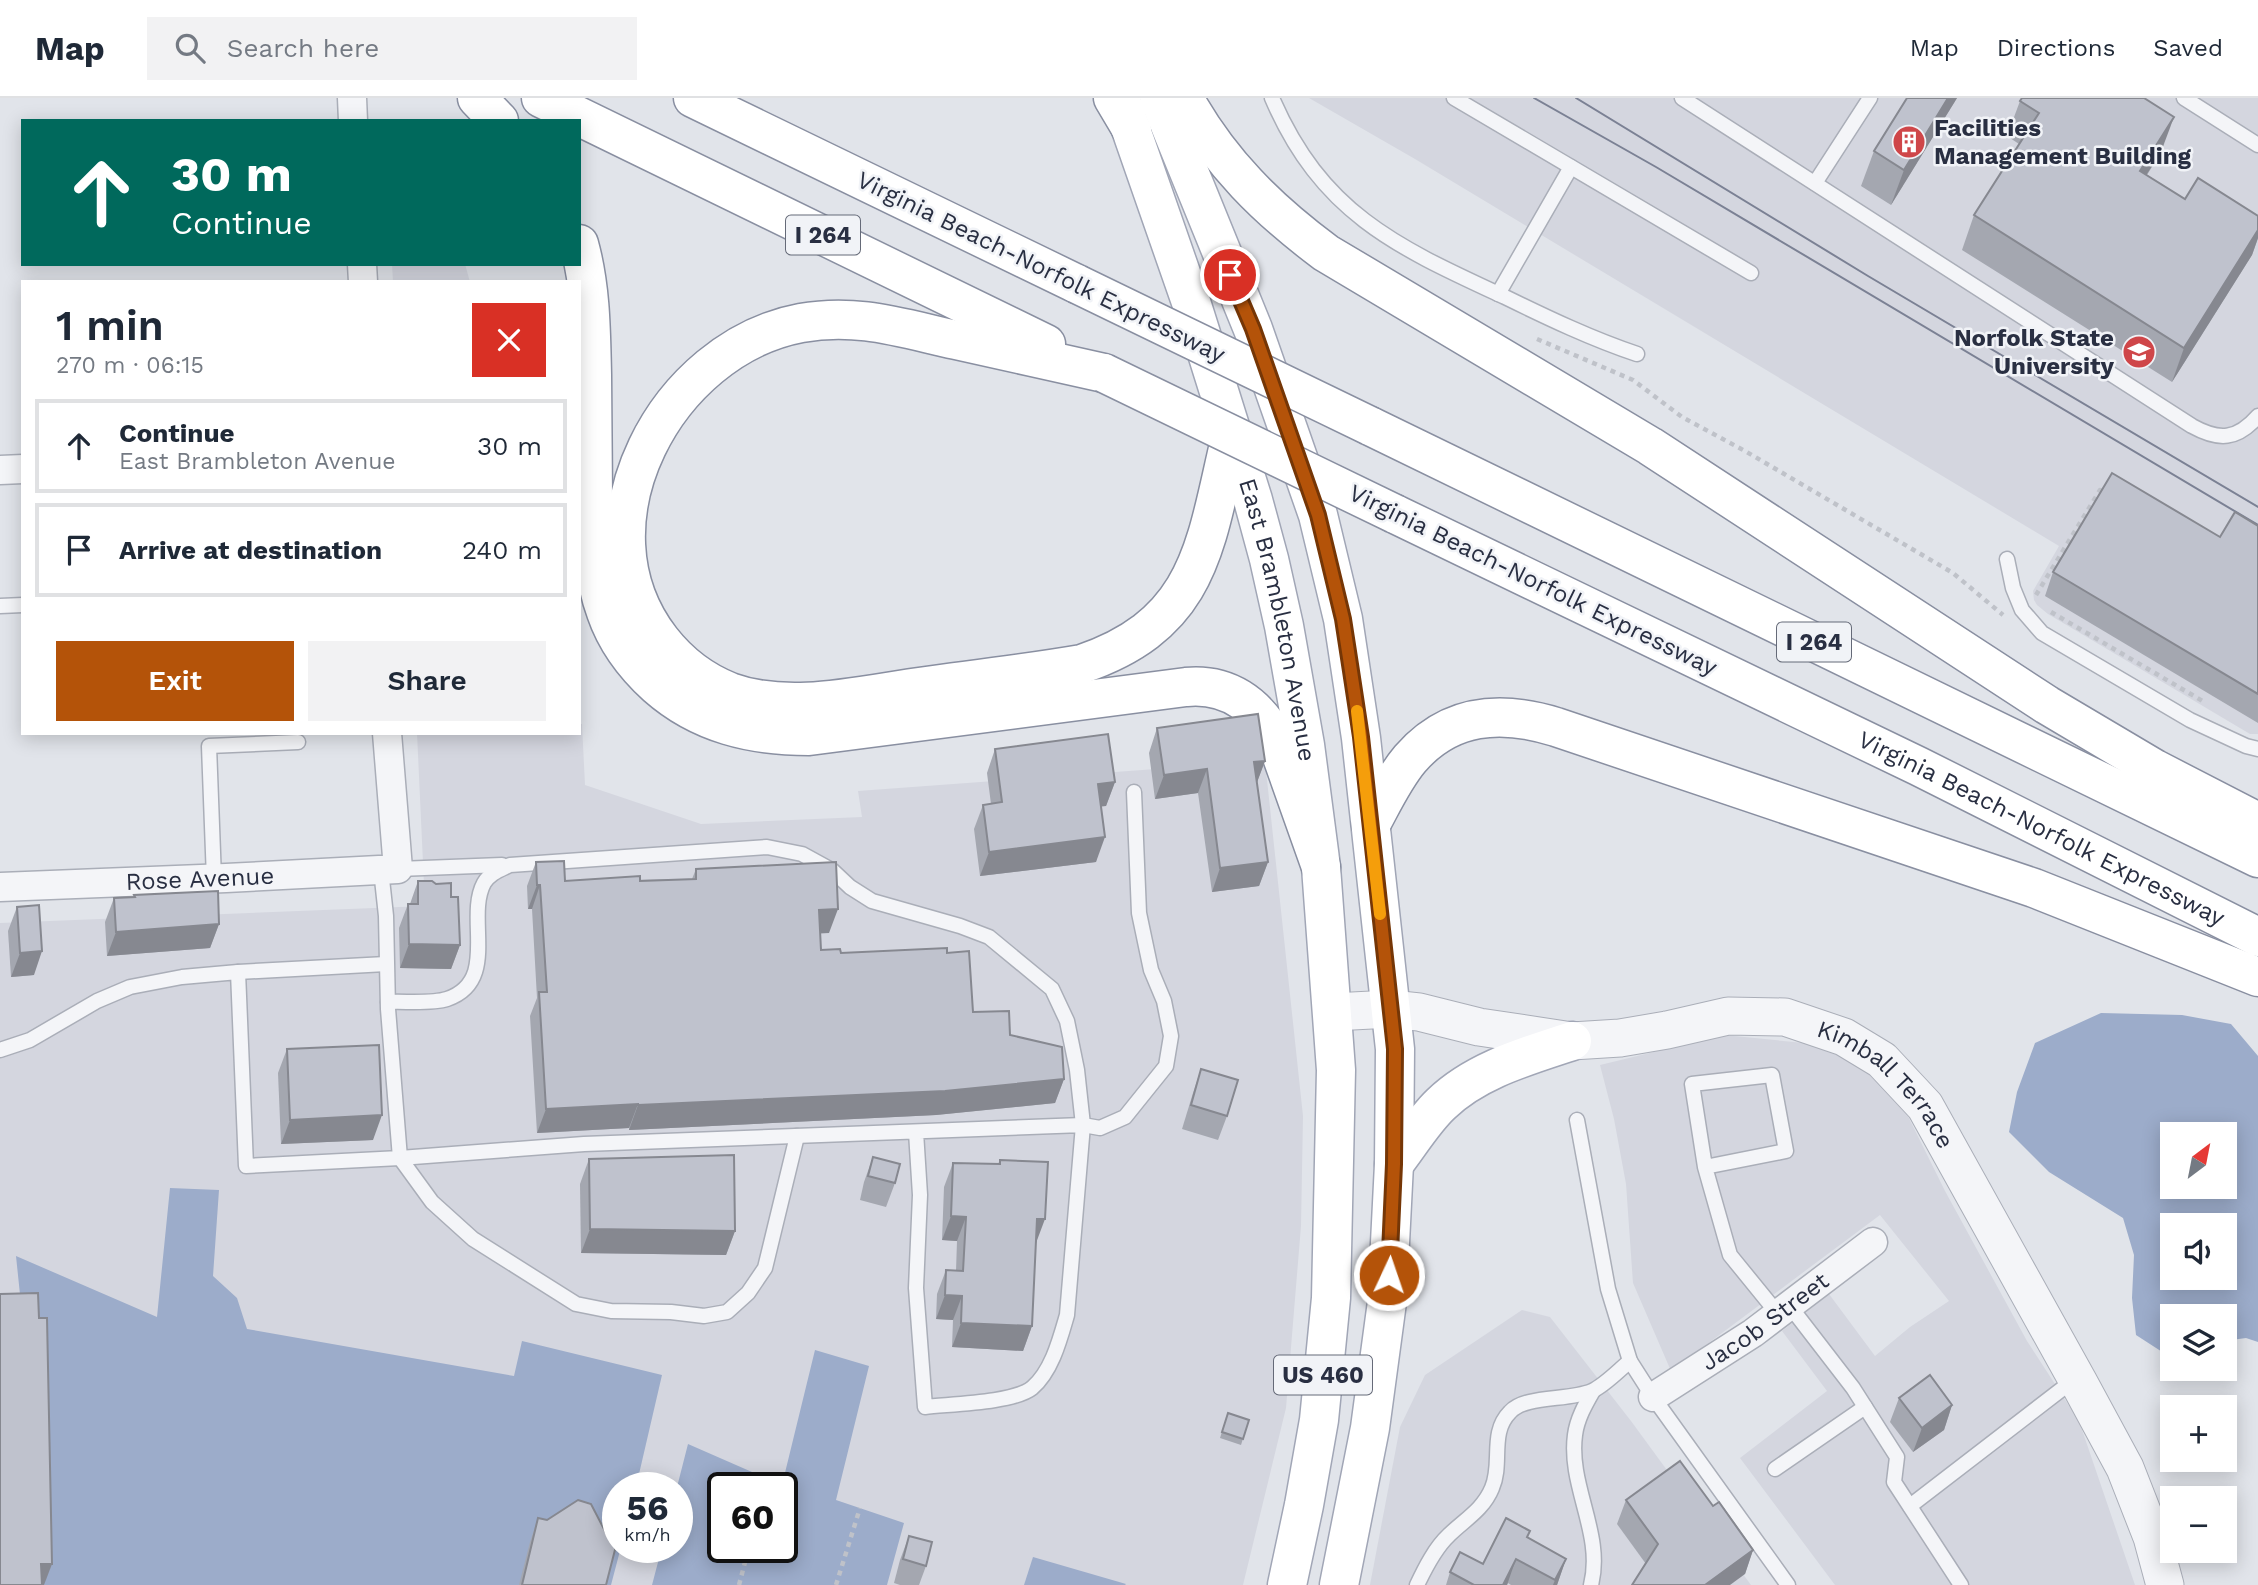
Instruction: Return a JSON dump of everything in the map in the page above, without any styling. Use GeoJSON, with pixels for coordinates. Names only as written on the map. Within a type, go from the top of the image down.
{"type":"FeatureCollection","features":[{"type":"Feature","properties":{"kind":"main road"},"geometry":{"type":"LineString","coordinates":[[477,98],[497,119]]}},
{"type":"Feature","properties":{"kind":"main road","name":"Virginia Beach-Norfolk Expressway"},"geometry":{"type":"LineString","coordinates":[[541,98],[1907,760],[2258,937]]}},
{"type":"Feature","properties":{"kind":"main road","name":"Virginia Beach-Norfolk Expressway"},"geometry":{"type":"LineString","coordinates":[[693,98],[2258,858]]}},
{"type":"Feature","properties":{"kind":"main road"},"geometry":{"type":"LineString","coordinates":[[753,98],[905,201]]}},
{"type":"Feature","properties":{"kind":"main road","name":"East Brambleton Avenue"},"geometry":{"type":"LineString","coordinates":[[1113,98],[1126,114],[1191,302],[1253,499],[1284,626],[1305,745],[1321,867],[1336,1070],[1331,1298],[1319,1420],[1287,1585]]}},
{"type":"Feature","properties":{"kind":"main road","name":"US 460"},"geometry":{"type":"LineString","coordinates":[[1159,98],[1253,329],[1318,515],[1343,619],[1361,737],[1395,1049],[1394,1164],[1387,1302],[1370,1428],[1339,1585]]}},
{"type":"Feature","properties":{"kind":"main road"},"geometry":{"type":"LineString","coordinates":[[1184,98],[1216,150],[1236,174],[1278,215],[1326,253],[1650,446],[2047,705],[2155,769],[2258,822]]}},
{"type":"Feature","properties":{"kind":"main road"},"geometry":{"type":"LineString","coordinates":[[581,256],[591,315],[593,533],[596,576],[607,614],[624,648],[636,665],[668,695],[700,715],[736,729],[772,735],[809,736],[1186,687],[1212,686],[1225,690],[1250,705],[1269,727],[1321,867]]}},
{"type":"Feature","properties":{"kind":"main road"},"geometry":{"type":"LineString","coordinates":[[1104,373],[899,325],[860,320],[818,320],[782,327],[729,351],[698,376],[670,408],[647,446],[632,488],[626,531],[628,562],[634,591],[651,627],[678,659],[694,673],[728,691],[767,701],[821,700],[1082,664],[1115,652],[1146,632],[1173,608],[1184,592],[1200,561],[1231,436]]}},
{"type":"Feature","properties":{"kind":"main road"},"geometry":{"type":"LineString","coordinates":[[1371,824],[1401,771],[1416,752],[1436,736],[1467,722],[1485,718],[1520,717],[1581,735],[2008,879],[2258,977]]}},
{"type":"Feature","properties":{"kind":"main road"},"geometry":{"type":"LineString","coordinates":[[1394,1164],[1441,1104],[1457,1092],[1495,1067],[1572,1041]]}},
{"type":"Feature","properties":{"kind":"street"},"geometry":{"type":"LineString","coordinates":[[352,98],[353,119]]}},
{"type":"Feature","properties":{"kind":"street"},"geometry":{"type":"LineString","coordinates":[[0,470],[21,469]]}},
{"type":"Feature","properties":{"kind":"street"},"geometry":{"type":"LineString","coordinates":[[387,735],[390,870]]}},
{"type":"Feature","properties":{"kind":"street","name":"Rose Avenue"},"geometry":{"type":"LineString","coordinates":[[0,887],[390,870]]}},
{"type":"Feature","properties":{"kind":"street","name":"Kimball Terrace"},"geometry":{"type":"LineString","coordinates":[[1333,1012],[1391,1009],[1435,1014],[1479,1027],[1572,1041],[1632,1036],[1728,1016],[1785,1017],[1844,1037],[1882,1060],[1925,1106],[2125,1468],[2152,1537],[2165,1585]]}},
{"type":"Feature","properties":{"kind":"street","name":"Jacob Street"},"geometry":{"type":"LineString","coordinates":[[1653,1397],[1753,1333],[1873,1242]]}},
{"type":"Feature","properties":{"kind":"lane"},"geometry":{"type":"LineString","coordinates":[[1272,98],[1307,162],[1349,209],[1394,243],[1593,338],[1637,354]]}},
{"type":"Feature","properties":{"kind":"lane"},"geometry":{"type":"LineString","coordinates":[[1454,98],[1751,273]]}},
{"type":"Feature","properties":{"kind":"lane"},"geometry":{"type":"LineString","coordinates":[[1682,98],[2206,433],[2216,437],[2235,434],[2258,416]]}},
{"type":"Feature","properties":{"kind":"lane"},"geometry":{"type":"LineString","coordinates":[[1815,183],[1870,98]]}},
{"type":"Feature","properties":{"kind":"lane"},"geometry":{"type":"LineString","coordinates":[[2184,98],[2258,145]]}},
{"type":"Feature","properties":{"kind":"lane"},"geometry":{"type":"LineString","coordinates":[[1498,294],[1571,167]]}},
{"type":"Feature","properties":{"kind":"lane"},"geometry":{"type":"LineString","coordinates":[[2007,559],[2013,588],[2022,610],[2042,633],[2190,720],[2258,749]]}},
{"type":"Feature","properties":{"kind":"lane"},"geometry":{"type":"LineString","coordinates":[[0,606],[21,605]]}},
{"type":"Feature","properties":{"kind":"lane"},"geometry":{"type":"LineString","coordinates":[[214,879],[209,746],[298,742]]}},
{"type":"Feature","properties":{"kind":"lane"},"geometry":{"type":"LineString","coordinates":[[238,972],[246,1166],[584,1144],[1083,1125],[1100,1128],[1125,1118],[1166,1066],[1171,1036],[1139,913],[1134,792]]}},
{"type":"Feature","properties":{"kind":"lane"},"geometry":{"type":"LineString","coordinates":[[797,1136],[765,1268],[748,1293],[727,1312],[704,1316],[671,1312],[611,1311],[576,1304],[473,1239],[432,1202],[400,1158],[386,964],[390,870],[510,865],[767,847],[802,854],[833,871],[850,887],[872,901],[989,937],[1052,989],[1066,1021],[1077,1070],[1083,1125],[1067,1315],[1060,1340],[1046,1370],[1031,1388],[1009,1397],[925,1407],[916,1288],[920,1195],[916,1132]]}},
{"type":"Feature","properties":{"kind":"lane"},"geometry":{"type":"LineString","coordinates":[[388,1002],[446,1000],[462,990],[472,977],[478,962],[480,897],[484,883],[492,873],[510,865]]}},
{"type":"Feature","properties":{"kind":"lane"},"geometry":{"type":"LineString","coordinates":[[0,1050],[30,1040],[97,1001],[130,987],[182,977],[386,964]]}},
{"type":"Feature","properties":{"kind":"lane"},"geometry":{"type":"LineString","coordinates":[[1706,1167],[1786,1151],[1772,1076],[1692,1084],[1706,1167],[1730,1255],[1784,1310],[1853,1388],[1897,1457],[1894,1482],[1961,1585]]}},
{"type":"Feature","properties":{"kind":"lane"},"geometry":{"type":"LineString","coordinates":[[1577,1120],[1608,1289],[1630,1361],[1788,1585]]}},
{"type":"Feature","properties":{"kind":"lane"},"geometry":{"type":"LineString","coordinates":[[1591,1585],[1593,1542],[1577,1470],[1574,1437],[1581,1411],[1593,1391],[1630,1361]]}},
{"type":"Feature","properties":{"kind":"lane"},"geometry":{"type":"LineString","coordinates":[[1910,1506],[2076,1378]]}},
{"type":"Feature","properties":{"kind":"lane"},"geometry":{"type":"LineString","coordinates":[[1417,1585],[1424,1569],[1447,1536],[1476,1513],[1492,1489],[1498,1465],[1496,1441],[1510,1411],[1529,1401],[1559,1400],[1593,1391]]}},
{"type":"Feature","properties":{"kind":"lane"},"geometry":{"type":"LineString","coordinates":[[1775,1469],[1865,1407]]}},
{"type":"Feature","properties":{"kind":"path"},"geometry":{"type":"LineString","coordinates":[[1534,337],[1633,380],[1682,417],[1954,573],[2008,621]]}},
{"type":"Feature","properties":{"kind":"path"},"geometry":{"type":"LineString","coordinates":[[2112,498],[2100,490],[2036,596],[2041,604],[2215,709]]}},
{"type":"Feature","properties":{"kind":"path"},"geometry":{"type":"LineString","coordinates":[[836,1585],[860,1508]]}},
{"type":"Feature","properties":{"kind":"path"},"geometry":{"type":"LineString","coordinates":[[739,1585],[745,1563]]}},
{"type":"Feature","properties":{"kind":"shaded area"},"geometry":{"type":"Polygon","coordinates":[[[1309,98],[2258,98],[2258,734],[2250,734],[2037,605],[2033,591],[2059,546],[1309,98]]]}},
{"type":"Feature","properties":{"kind":"shaded area"},"geometry":{"type":"Polygon","coordinates":[[[392,266],[466,266],[469,280],[393,280],[392,266]]]}},
{"type":"Feature","properties":{"kind":"shaded area"},"geometry":{"type":"Polygon","coordinates":[[[582,724],[585,785],[701,824],[862,817],[858,791],[1265,761],[1303,1116],[1301,1226],[1286,1408],[1243,1585],[0,1585],[0,923],[425,906],[417,735],[581,735],[582,724]]]}},
{"type":"Feature","properties":{"kind":"shaded area"},"geometry":{"type":"Polygon","coordinates":[[[1724,1035],[1804,1043],[1855,1059],[1894,1088],[1945,1191],[2027,1341],[2079,1421],[2135,1585],[1835,1585],[1740,1458],[1827,1391],[1782,1331],[1829,1294],[1875,1356],[1910,1327],[1949,1301],[1880,1215],[1671,1371],[1633,1283],[1626,1184],[1614,1119],[1600,1065],[1724,1035]]]}},
{"type":"Feature","properties":{"kind":"shaded area"},"geometry":{"type":"Polygon","coordinates":[[[1522,1310],[1550,1317],[1631,1421],[1751,1585],[1370,1585],[1400,1427],[1425,1375],[1522,1310]]]}},
{"type":"Feature","properties":{"kind":"water"},"geometry":{"type":"Polygon","coordinates":[[[2101,1013],[2182,1015],[2231,1024],[2258,1056],[2258,1342],[2246,1338],[2237,1339],[2237,1304],[2160,1304],[2160,1351],[2136,1335],[2132,1298],[2134,1255],[2123,1218],[2049,1172],[2009,1132],[2017,1092],[2035,1043],[2101,1013]]]}},
{"type":"Feature","properties":{"kind":"water"},"geometry":{"type":"Polygon","coordinates":[[[170,1188],[219,1190],[213,1276],[237,1298],[247,1329],[514,1376],[522,1341],[662,1375],[639,1472],[602,1472],[602,1563],[617,1563],[611,1585],[0,1585],[0,1305],[21,1304],[16,1256],[157,1317],[170,1188]]]}},
{"type":"Feature","properties":{"kind":"water"},"geometry":{"type":"Polygon","coordinates":[[[815,1350],[869,1366],[836,1500],[904,1523],[887,1585],[652,1585],[658,1563],[693,1563],[693,1472],[681,1472],[688,1444],[752,1472],[707,1472],[707,1563],[798,1563],[798,1472],[785,1472],[815,1350]]]}},
{"type":"Feature","properties":{"kind":"water"},"geometry":{"type":"Polygon","coordinates":[[[1033,1557],[1126,1584],[1024,1585],[1033,1557]]]}},
{"type":"Feature","properties":{"kind":"building"},"geometry":{"type":"Polygon","coordinates":[[[1907,98],[1948,98],[1904,170],[1874,151],[1907,98]]]}},
{"type":"Feature","properties":{"kind":"building"},"geometry":{"type":"Polygon","coordinates":[[[2022,98],[2144,98],[2174,117],[2140,171],[2185,199],[2198,178],[2258,216],[2258,230],[2184,348],[1974,215],[2039,113],[2020,101],[2022,98]]]}},
{"type":"Feature","properties":{"kind":"building"},"geometry":{"type":"Polygon","coordinates":[[[2112,473],[2220,537],[2235,512],[2258,526],[2258,694],[2053,572],[2112,473]]]}},
{"type":"Feature","properties":{"kind":"building"},"geometry":{"type":"Polygon","coordinates":[[[1258,714],[1265,761],[1254,762],[1268,862],[1220,868],[1207,769],[1164,775],[1157,728],[1258,714]]]}},
{"type":"Feature","properties":{"kind":"building"},"geometry":{"type":"Polygon","coordinates":[[[1108,734],[1115,782],[1098,784],[1105,837],[989,852],[983,805],[1002,802],[995,749],[1108,734]]]}},
{"type":"Feature","properties":{"kind":"building"},"geometry":{"type":"Polygon","coordinates":[[[564,861],[565,881],[640,876],[640,881],[696,879],[696,869],[836,862],[838,909],[819,910],[821,950],[840,949],[841,953],[947,948],[947,953],[969,951],[973,1012],[1009,1011],[1010,1035],[1062,1047],[1064,1079],[945,1091],[546,1109],[539,992],[547,992],[536,862],[564,861]]]}},
{"type":"Feature","properties":{"kind":"building"},"geometry":{"type":"Polygon","coordinates":[[[418,881],[451,883],[451,897],[458,897],[460,945],[409,944],[408,904],[418,904],[418,881]]]}},
{"type":"Feature","properties":{"kind":"building"},"geometry":{"type":"Polygon","coordinates":[[[218,891],[219,924],[116,932],[114,898],[218,891]]]}},
{"type":"Feature","properties":{"kind":"building"},"geometry":{"type":"Polygon","coordinates":[[[39,905],[42,951],[20,953],[17,907],[39,905]]]}},
{"type":"Feature","properties":{"kind":"building"},"geometry":{"type":"Polygon","coordinates":[[[379,1045],[382,1115],[290,1120],[287,1049],[379,1045]]]}},
{"type":"Feature","properties":{"kind":"building"},"geometry":{"type":"Polygon","coordinates":[[[1201,1069],[1238,1080],[1227,1116],[1191,1105],[1201,1069]]]}},
{"type":"Feature","properties":{"kind":"building"},"geometry":{"type":"Polygon","coordinates":[[[734,1155],[735,1231],[590,1229],[589,1159],[734,1155]]]}},
{"type":"Feature","properties":{"kind":"building"},"geometry":{"type":"Polygon","coordinates":[[[873,1157],[900,1164],[895,1183],[868,1176],[873,1157]]]}},
{"type":"Feature","properties":{"kind":"building"},"geometry":{"type":"Polygon","coordinates":[[[1000,1160],[1048,1162],[1045,1219],[1037,1219],[1032,1326],[961,1323],[962,1296],[945,1295],[946,1270],[963,1271],[966,1217],[951,1216],[953,1163],[1000,1164],[1000,1160]]]}},
{"type":"Feature","properties":{"kind":"building"},"geometry":{"type":"Polygon","coordinates":[[[38,1293],[39,1318],[47,1318],[52,1564],[41,1564],[42,1585],[0,1585],[0,1294],[38,1293]]]}},
{"type":"Feature","properties":{"kind":"building"},"geometry":{"type":"Polygon","coordinates":[[[1930,1375],[1952,1405],[1922,1428],[1899,1398],[1930,1375]]]}},
{"type":"Feature","properties":{"kind":"building"},"geometry":{"type":"Polygon","coordinates":[[[1228,1413],[1249,1420],[1243,1439],[1222,1432],[1228,1413]]]}},
{"type":"Feature","properties":{"kind":"building"},"geometry":{"type":"Polygon","coordinates":[[[1680,1461],[1713,1506],[1719,1502],[1753,1550],[1705,1585],[1632,1585],[1658,1544],[1626,1500],[1680,1461]]]}},
{"type":"Feature","properties":{"kind":"building"},"geometry":{"type":"Polygon","coordinates":[[[578,1500],[591,1504],[602,1525],[602,1563],[612,1563],[606,1585],[522,1585],[538,1518],[547,1520],[578,1500]]]}},
{"type":"Feature","properties":{"kind":"building"},"geometry":{"type":"Polygon","coordinates":[[[1506,1518],[1530,1531],[1527,1537],[1566,1559],[1555,1580],[1516,1559],[1503,1585],[1474,1585],[1450,1572],[1460,1552],[1483,1564],[1506,1518]]]}},
{"type":"Feature","properties":{"kind":"building"},"geometry":{"type":"Polygon","coordinates":[[[909,1536],[932,1542],[926,1566],[903,1559],[909,1536]]]}},
{"type":"Feature","properties":{"kind":"tram line"},"geometry":{"type":"LineString","coordinates":[[1534,98],[1656,167],[2258,525]]}},
{"type":"Feature","properties":{"kind":"tram line"},"geometry":{"type":"LineString","coordinates":[[1576,98],[1868,276],[2258,507]]}},
{"type":"Feature","properties":{"kind":"slow traffic"},"geometry":{"type":"LineString","coordinates":[[1357,711],[1380,914]]}},
{"type":"Feature","properties":{"kind":"place","name":"Facilities Management Building"},"geometry":{"type":"Point","coordinates":[1909,142]}},
{"type":"Feature","properties":{"kind":"place","name":"Norfolk State University"},"geometry":{"type":"Point","coordinates":[2139,352]}},
{"type":"Feature","properties":{"kind":"route"},"geometry":{"type":"LineString","coordinates":[[1230,275],[1253,329],[1318,515],[1343,619],[1361,737],[1395,1049],[1389,1275]]}}]}
